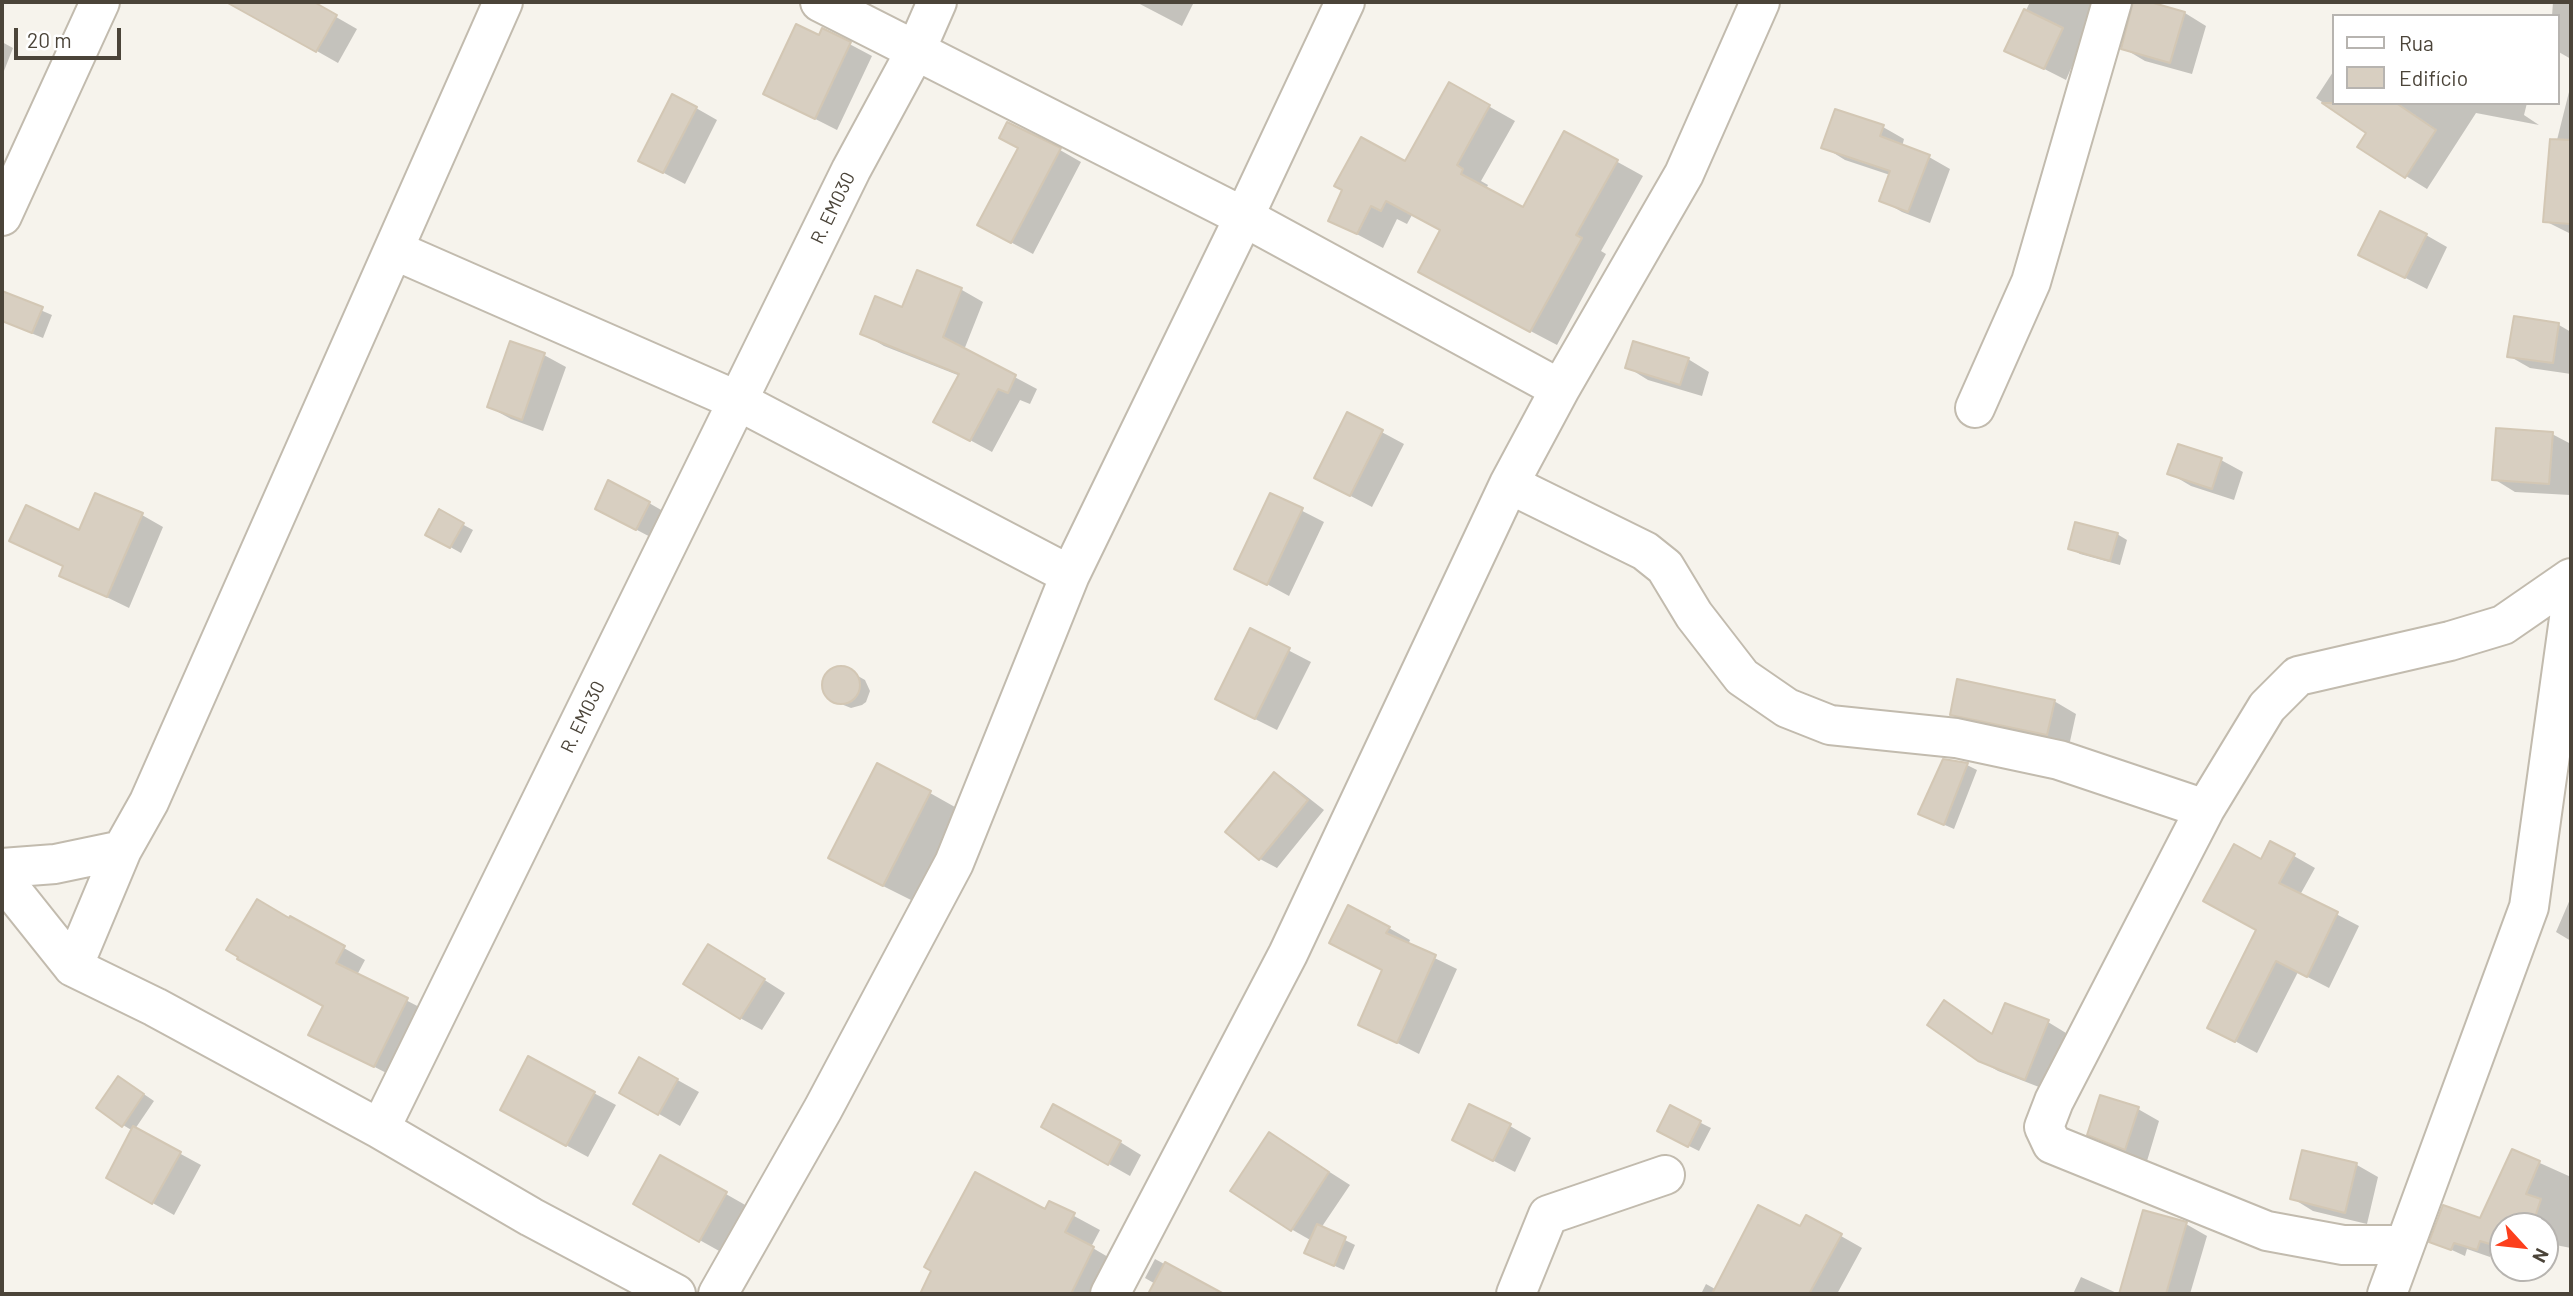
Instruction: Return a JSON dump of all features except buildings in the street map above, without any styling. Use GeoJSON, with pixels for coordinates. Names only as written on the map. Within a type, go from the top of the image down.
{"type":"FeatureCollection","features":[{"type":"Feature","properties":{"kind":"street"},"geometry":{"type":"LineString","coordinates":[[2,216],[100,2]]}},
{"type":"Feature","properties":{"kind":"street"},"geometry":{"type":"LineString","coordinates":[[73,967],[122,850],[149,802],[503,2]]}},
{"type":"Feature","properties":{"kind":"street"},"geometry":{"type":"LineString","coordinates":[[820,2],[1244,217],[1560,388]]}},
{"type":"Feature","properties":{"kind":"street","name":"R. EM030"},"geometry":{"type":"LineString","coordinates":[[380,1129],[852,170],[916,50],[937,2]]}},
{"type":"Feature","properties":{"kind":"street"},"geometry":{"type":"LineString","coordinates":[[719,1294],[823,1109],[954,863],[1070,575],[1345,2]]}},
{"type":"Feature","properties":{"kind":"street"},"geometry":{"type":"LineString","coordinates":[[1110,1294],[1287,954],[1509,484],[1560,388],[1684,174],[1760,2]]}},
{"type":"Feature","properties":{"kind":"street"},"geometry":{"type":"LineString","coordinates":[[1975,408],[2031,282],[2112,2]]}},
{"type":"Feature","properties":{"kind":"street"},"geometry":{"type":"LineString","coordinates":[[394,250],[738,401],[1070,575]]}},
{"type":"Feature","properties":{"kind":"street"},"geometry":{"type":"LineString","coordinates":[[1509,484],[1645,551],[1665,567],[1694,615],[1742,677],[1787,708],[1830,725],[1955,738],[2059,760],[2205,809]]}},
{"type":"Feature","properties":{"kind":"street"},"geometry":{"type":"LineString","coordinates":[[2406,1245],[2343,1245],[2267,1231],[2052,1144],[2043,1127],[2053,1101],[2205,809],[2267,707],[2298,676],[2450,641],[2503,625],[2571,578]]}},
{"type":"Feature","properties":{"kind":"street"},"geometry":{"type":"LineString","coordinates":[[2387,1294],[2529,907],[2565,693],[2571,604]]}},
{"type":"Feature","properties":{"kind":"street"},"geometry":{"type":"LineString","coordinates":[[2,868],[55,864],[122,850]]}},
{"type":"Feature","properties":{"kind":"street"},"geometry":{"type":"LineString","coordinates":[[2,878],[73,967],[155,1007],[380,1129],[531,1217],[676,1294]]}},
{"type":"Feature","properties":{"kind":"street"},"geometry":{"type":"LineString","coordinates":[[1516,1294],[1548,1215],[1665,1175]]}}]}
